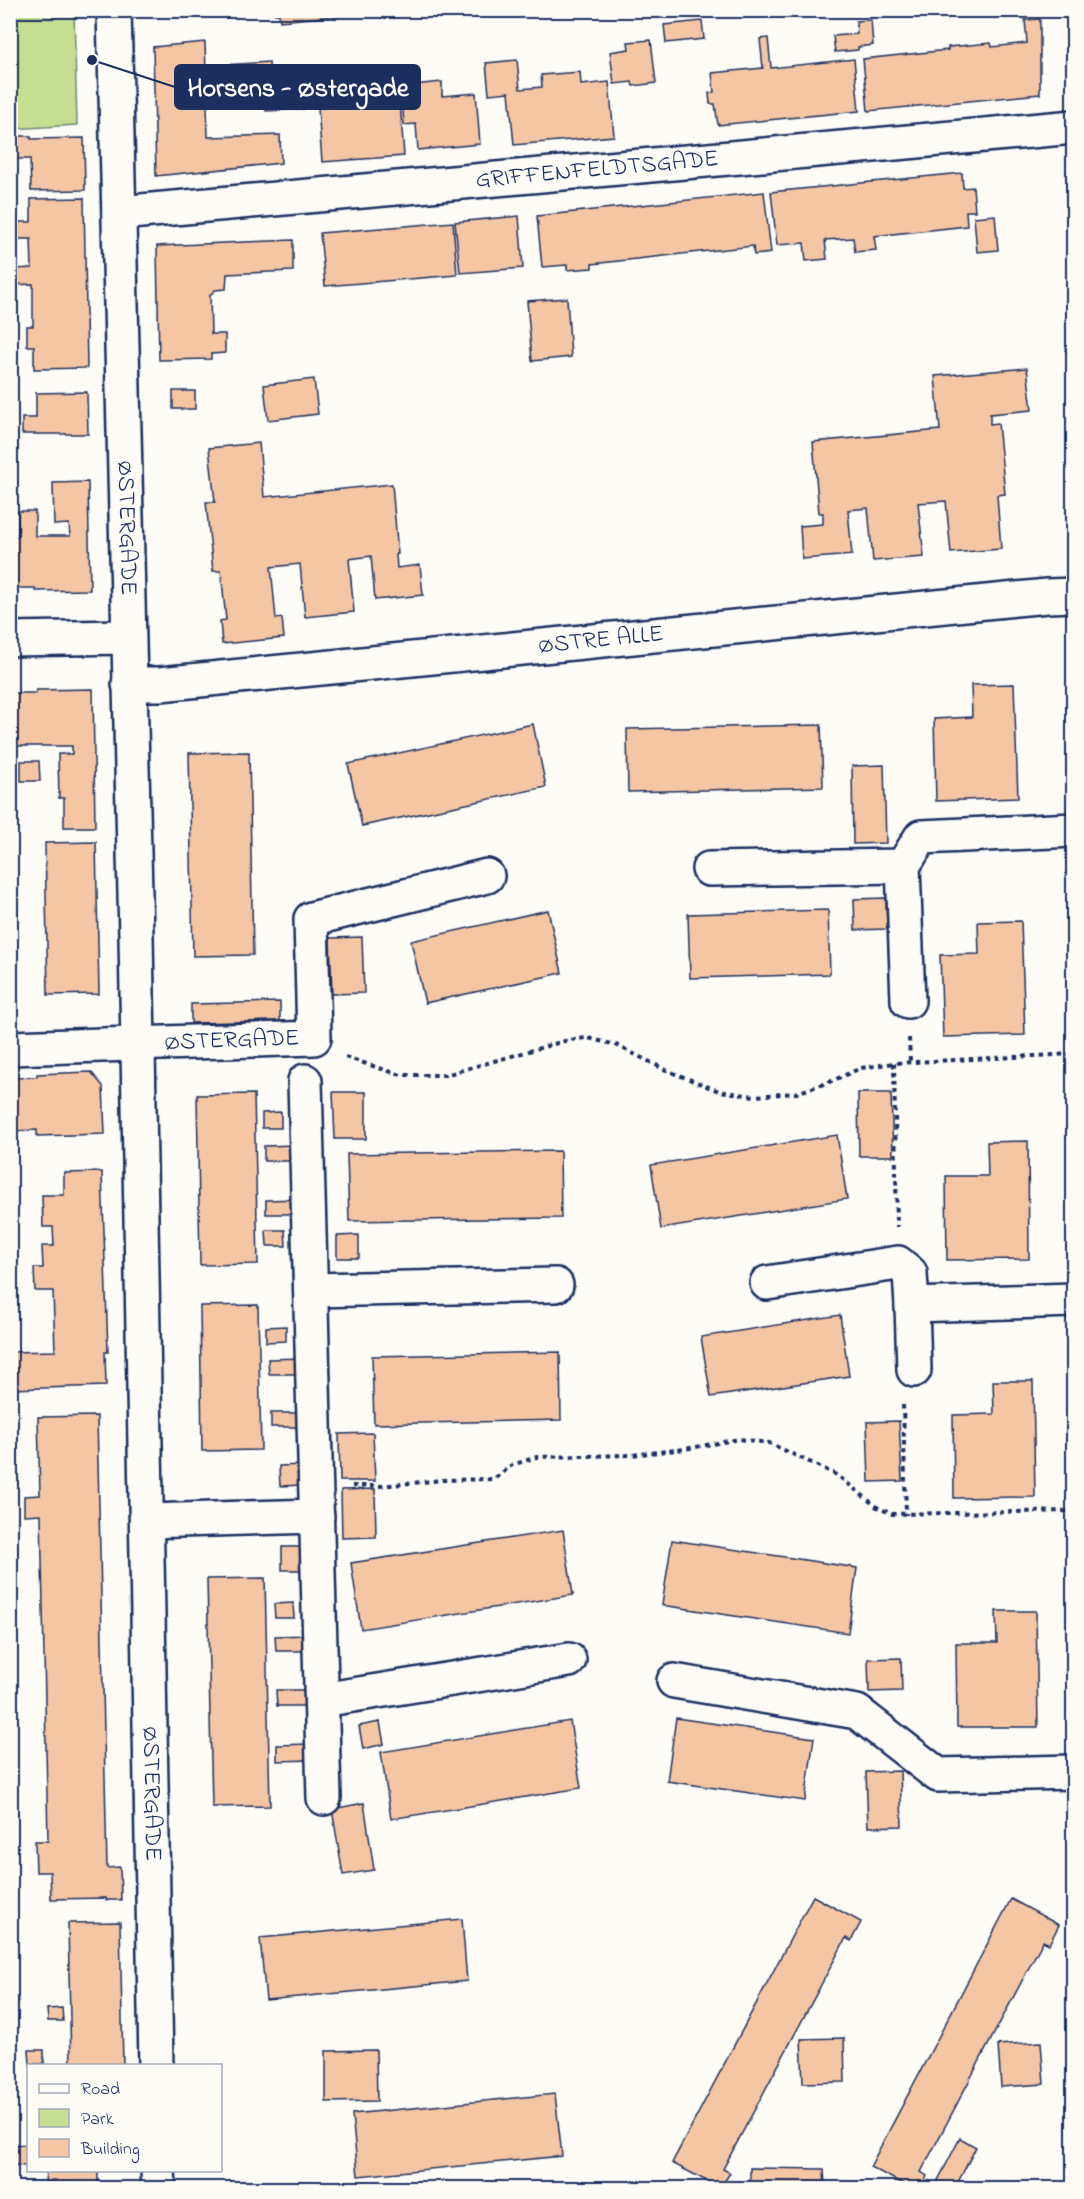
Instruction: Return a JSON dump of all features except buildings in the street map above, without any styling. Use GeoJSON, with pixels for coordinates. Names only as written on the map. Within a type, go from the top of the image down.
{"type":"FeatureCollection","features":[{"type":"Feature","properties":{"kind":"street","name":"ØSTERGADE"},"geometry":{"type":"LineString","coordinates":[[114,10],[136,936],[156,2064]]}},
{"type":"Feature","properties":{"kind":"street","name":"GRIFFENFELDTSGADE"},"geometry":{"type":"LineString","coordinates":[[119,213],[1074,127]]}},
{"type":"Feature","properties":{"kind":"street","name":"ØSTRE ALLE"},"geometry":{"type":"LineString","coordinates":[[129,684],[160,684],[1023,598],[1074,595]]}},
{"type":"Feature","properties":{"kind":"street"},"geometry":{"type":"LineString","coordinates":[[10,639],[128,637]]}},
{"type":"Feature","properties":{"kind":"street"},"geometry":{"type":"LineString","coordinates":[[908,1001],[903,866],[921,837],[1074,830]]}},
{"type":"Feature","properties":{"kind":"street"},"geometry":{"type":"LineString","coordinates":[[709,869],[903,866]]}},
{"type":"Feature","properties":{"kind":"street","name":"ØSTERGADE"},"geometry":{"type":"LineString","coordinates":[[137,1044],[314,1038],[311,920],[487,876]]}},
{"type":"Feature","properties":{"kind":"street"},"geometry":{"type":"LineString","coordinates":[[10,1048],[137,1044]]}},
{"type":"Feature","properties":{"kind":"street","name":"ØSTERGADE"},"geometry":{"type":"LineString","coordinates":[[305,1081],[324,1798]]}},
{"type":"Feature","properties":{"kind":"street"},"geometry":{"type":"LineString","coordinates":[[767,1283],[898,1263],[910,1273],[914,1370]]}},
{"type":"Feature","properties":{"kind":"street"},"geometry":{"type":"LineString","coordinates":[[311,1290],[556,1285]]}},
{"type":"Feature","properties":{"kind":"street"},"geometry":{"type":"LineString","coordinates":[[912,1305],[1074,1300]]}},
{"type":"Feature","properties":{"kind":"street"},"geometry":{"type":"LineString","coordinates":[[147,1521],[316,1501]]}},
{"type":"Feature","properties":{"kind":"street"},"geometry":{"type":"LineString","coordinates":[[322,1700],[569,1660]]}},
{"type":"Feature","properties":{"kind":"street"},"geometry":{"type":"LineString","coordinates":[[674,1681],[857,1712],[938,1775],[1074,1772]]}},
{"type":"Feature","properties":{"kind":"street"},"geometry":{"type":"LineString","coordinates":[[158,2172],[159,2188]]}},
{"type":"Feature","properties":{"kind":"path"},"geometry":{"type":"LineString","coordinates":[[314,1038],[342,1056],[401,1075],[445,1075],[567,1040],[588,1038],[616,1045],[666,1070],[719,1091],[754,1096],[796,1093],[861,1068],[894,1063],[1074,1054]]}},
{"type":"Feature","properties":{"kind":"path"},"geometry":{"type":"LineString","coordinates":[[894,1063],[898,1263]]}},
{"type":"Feature","properties":{"kind":"path"},"geometry":{"type":"LineString","coordinates":[[906,1515],[902,1406],[914,1370]]}},
{"type":"Feature","properties":{"kind":"path"},"geometry":{"type":"LineString","coordinates":[[316,1501],[380,1486],[443,1480],[494,1479],[512,1466],[537,1457],[631,1455],[685,1449],[739,1439],[769,1443],[837,1475],[892,1514],[1074,1510]]}},
{"type":"Feature","properties":{"kind":"green space"},"geometry":{"type":"Polygon","coordinates":[[[11,10],[74,11],[77,125],[11,129],[11,10]]]}},
{"type":"Feature","properties":{"kind":"place","name":"Horsens - Østergade"},"geometry":{"type":"Point","coordinates":[92,60]}}]}
